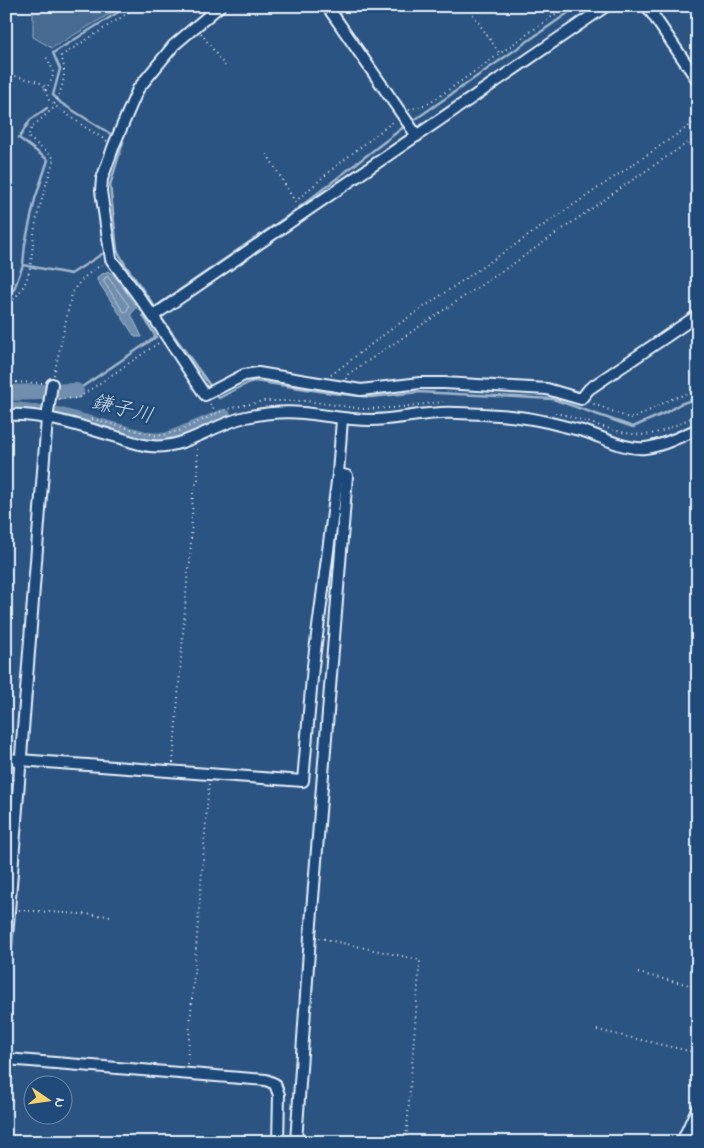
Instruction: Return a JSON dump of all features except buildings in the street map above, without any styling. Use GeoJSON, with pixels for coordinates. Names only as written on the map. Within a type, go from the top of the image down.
{"type":"FeatureCollection","features":[{"type":"Feature","properties":{"kind":"main road"},"geometry":{"type":"LineString","coordinates":[[689,1138],[698,1109]]}},
{"type":"Feature","properties":{"kind":"street"},"geometry":{"type":"LineString","coordinates":[[220,6],[174,45],[138,89],[114,145],[102,179],[101,191],[111,259],[153,316],[205,396],[244,375],[258,373],[367,390],[420,383],[444,383],[547,389],[582,399],[589,389],[698,315]]}},
{"type":"Feature","properties":{"kind":"street"},"geometry":{"type":"LineString","coordinates":[[326,6],[417,136]]}},
{"type":"Feature","properties":{"kind":"street"},"geometry":{"type":"LineString","coordinates":[[153,316],[606,6]]}},
{"type":"Feature","properties":{"kind":"street"},"geometry":{"type":"LineString","coordinates":[[647,6],[698,81]]}},
{"type":"Feature","properties":{"kind":"street"},"geometry":{"type":"LineString","coordinates":[[6,950],[47,419],[52,384]]}},
{"type":"Feature","properties":{"kind":"street"},"geometry":{"type":"LineString","coordinates":[[6,415],[47,419],[80,425],[148,446],[162,447],[196,436],[218,425],[245,417],[279,412],[302,413],[342,419],[396,419],[429,413],[455,412],[521,418],[544,421],[625,446],[644,448],[662,444],[698,428]]}},
{"type":"Feature","properties":{"kind":"street"},"geometry":{"type":"LineString","coordinates":[[6,759],[172,773],[303,781],[313,666],[338,474],[342,419]]}},
{"type":"Feature","properties":{"kind":"street"},"geometry":{"type":"LineString","coordinates":[[296,1142],[310,936],[347,476],[338,474]]}},
{"type":"Feature","properties":{"kind":"street"},"geometry":{"type":"LineString","coordinates":[[6,1059],[266,1080],[274,1084],[280,1095],[278,1142]]}},
{"type":"Feature","properties":{"kind":"path"},"geometry":{"type":"LineString","coordinates":[[6,306],[20,292],[32,261],[32,245],[36,223],[54,158],[28,137],[32,127],[55,105],[61,90],[65,71],[61,56],[138,6]]}},
{"type":"Feature","properties":{"kind":"path"},"geometry":{"type":"LineString","coordinates":[[468,6],[500,54]]}},
{"type":"Feature","properties":{"kind":"path"},"geometry":{"type":"LineString","coordinates":[[295,202],[330,171],[406,110],[430,103],[567,6]]}},
{"type":"Feature","properties":{"kind":"path"},"geometry":{"type":"LineString","coordinates":[[196,26],[225,66]]}},
{"type":"Feature","properties":{"kind":"path"},"geometry":{"type":"LineString","coordinates":[[45,55],[54,70],[54,74],[53,80],[45,90]]}},
{"type":"Feature","properties":{"kind":"path"},"geometry":{"type":"LineString","coordinates":[[6,73],[41,84],[50,103],[114,145]]}},
{"type":"Feature","properties":{"kind":"path"},"geometry":{"type":"LineString","coordinates":[[322,384],[327,378],[390,330],[698,120]]}},
{"type":"Feature","properties":{"kind":"path"},"geometry":{"type":"LineString","coordinates":[[343,387],[347,375],[520,259],[638,176],[698,138]]}},
{"type":"Feature","properties":{"kind":"path"},"geometry":{"type":"LineString","coordinates":[[267,154],[302,214]]}},
{"type":"Feature","properties":{"kind":"path"},"geometry":{"type":"LineString","coordinates":[[6,382],[52,384],[72,293],[86,274],[111,259]]}},
{"type":"Feature","properties":{"kind":"path"},"geometry":{"type":"LineString","coordinates":[[50,400],[78,398],[167,337]]}},
{"type":"Feature","properties":{"kind":"path"},"geometry":{"type":"LineString","coordinates":[[582,399],[630,418],[635,418],[669,400],[698,390]]}},
{"type":"Feature","properties":{"kind":"path"},"geometry":{"type":"LineString","coordinates":[[205,396],[217,413]]}},
{"type":"Feature","properties":{"kind":"path"},"geometry":{"type":"LineString","coordinates":[[90,418],[158,436],[179,431],[217,413],[251,404]]}},
{"type":"Feature","properties":{"kind":"path"},"geometry":{"type":"LineString","coordinates":[[172,773],[190,563],[193,492],[198,480],[196,436]]}},
{"type":"Feature","properties":{"kind":"path"},"geometry":{"type":"LineString","coordinates":[[186,1073],[209,775]]}},
{"type":"Feature","properties":{"kind":"path"},"geometry":{"type":"LineString","coordinates":[[9,909],[111,916]]}},
{"type":"Feature","properties":{"kind":"path"},"geometry":{"type":"LineString","coordinates":[[310,936],[420,960],[406,1142]]}},
{"type":"Feature","properties":{"kind":"path"},"geometry":{"type":"LineString","coordinates":[[638,973],[698,987]]}},
{"type":"Feature","properties":{"kind":"path"},"geometry":{"type":"LineString","coordinates":[[596,1030],[698,1053]]}},
{"type":"Feature","properties":{"kind":"shaded area"},"geometry":{"type":"Polygon","coordinates":[[[33,6],[123,6],[52,48],[33,37],[33,6]]]}},
{"type":"Feature","properties":{"kind":"water"},"geometry":{"type":"Polygon","coordinates":[[[108,271],[114,275],[137,308],[131,314],[142,337],[135,337],[97,280],[97,277],[108,271]]]}},
{"type":"Feature","properties":{"kind":"waterway"},"geometry":{"type":"LineString","coordinates":[[114,136],[61,103],[53,95],[60,69],[53,53],[128,6]]}},
{"type":"Feature","properties":{"kind":"waterway"},"geometry":{"type":"LineString","coordinates":[[410,123],[578,6]]}},
{"type":"Feature","properties":{"kind":"waterway"},"geometry":{"type":"LineString","coordinates":[[23,265],[25,244],[35,199],[48,160],[19,138],[30,120],[47,108]]}},
{"type":"Feature","properties":{"kind":"waterway"},"geometry":{"type":"LineString","coordinates":[[152,309],[292,213],[405,126]]}},
{"type":"Feature","properties":{"kind":"waterway"},"geometry":{"type":"LineString","coordinates":[[118,140],[123,142],[110,185],[117,250],[155,307]]}},
{"type":"Feature","properties":{"kind":"waterway"},"geometry":{"type":"LineString","coordinates":[[6,297],[14,289],[23,265],[71,274],[102,254]]}},
{"type":"Feature","properties":{"kind":"waterway"},"geometry":{"type":"LineString","coordinates":[[76,391],[156,337],[143,315]]}},
{"type":"Feature","properties":{"kind":"waterway"},"geometry":{"type":"LineString","coordinates":[[162,319],[211,387]]}},
{"type":"Feature","properties":{"kind":"waterway"},"geometry":{"type":"LineString","coordinates":[[216,394],[219,398],[255,381],[371,397],[418,392],[553,399],[633,427],[680,404],[698,398]]}},
{"type":"Feature","properties":{"kind":"waterway","name":"鎌子川"},"geometry":{"type":"LineString","coordinates":[[6,393],[76,391]]}},
{"type":"Feature","properties":{"kind":"waterway","name":"鎌子川"},"geometry":{"type":"LineString","coordinates":[[6,409],[57,415],[149,440],[166,441],[224,417]]}}]}
